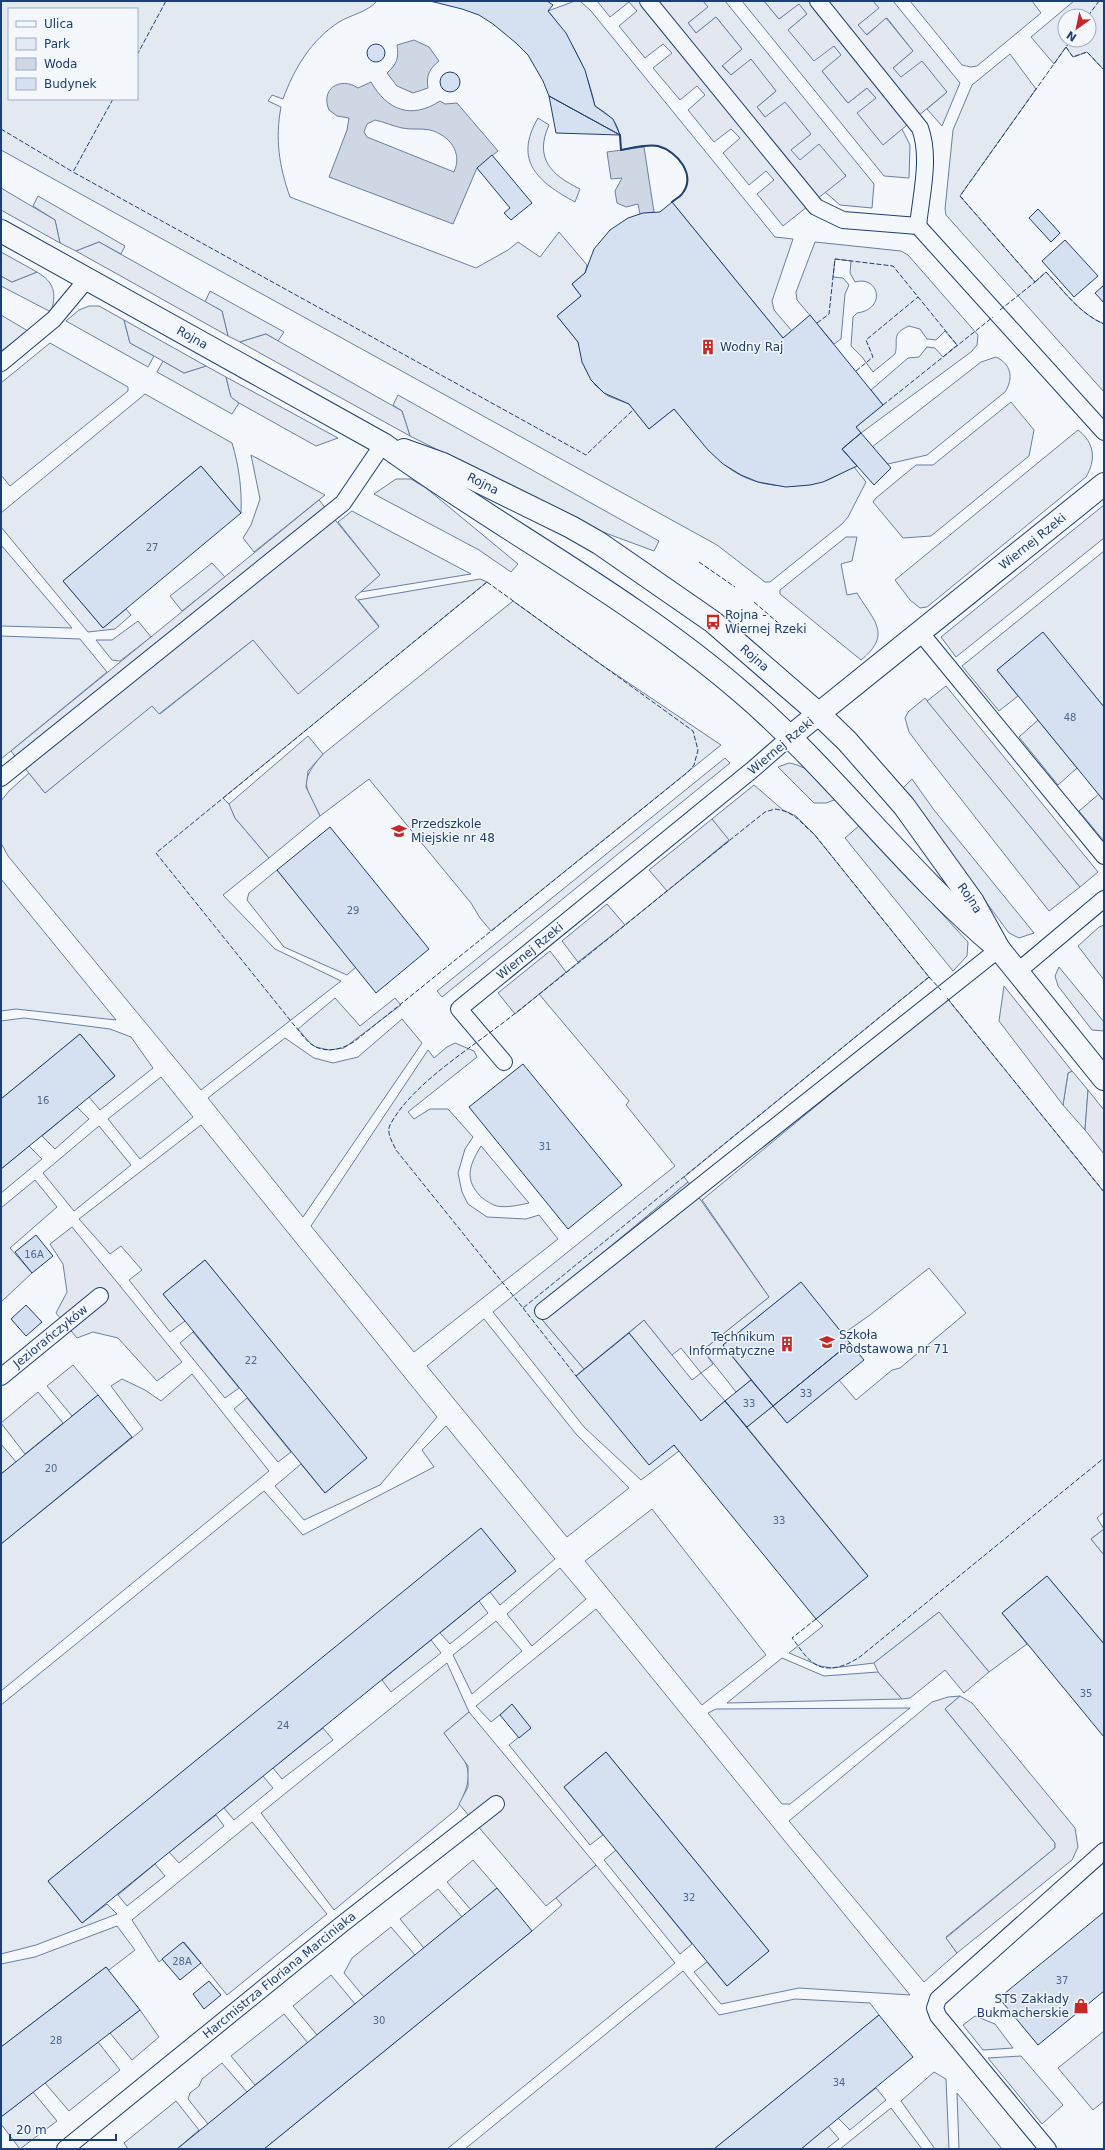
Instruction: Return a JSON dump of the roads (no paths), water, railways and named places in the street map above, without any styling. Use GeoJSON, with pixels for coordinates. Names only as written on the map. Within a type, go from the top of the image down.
{"type":"FeatureCollection","features":[{"type":"Feature","properties":{"kind":"street","name":"Rojna"},"geometry":{"type":"LineString","coordinates":[[1,231],[88,278],[384,444],[434,480],[652,621],[741,691],[791,736],[964,920],[999,950],[1104,1079]]}},
{"type":"Feature","properties":{"kind":"street","name":"Rojna"},"geometry":{"type":"LineString","coordinates":[[384,444],[443,464],[571,526],[599,543],[712,622],[819,714],[847,741],[904,806],[973,902],[999,950]]}},
{"type":"Feature","properties":{"kind":"street","name":"Wiernej Rzeki"},"geometry":{"type":"LineString","coordinates":[[791,736],[1104,484]]}},
{"type":"Feature","properties":{"kind":"lane"},"geometry":{"type":"LineString","coordinates":[[648,1],[816,207],[843,220],[918,226],[1104,432]]}},
{"type":"Feature","properties":{"kind":"lane"},"geometry":{"type":"LineString","coordinates":[[818,1],[920,128],[924,140],[925,152],[918,226]]}},
{"type":"Feature","properties":{"kind":"lane"},"geometry":{"type":"LineString","coordinates":[[1,363],[54,319],[88,278]]}},
{"type":"Feature","properties":{"kind":"lane"},"geometry":{"type":"LineString","coordinates":[[1,778],[343,503],[384,444]]}},
{"type":"Feature","properties":{"kind":"lane"},"geometry":{"type":"LineString","coordinates":[[920,632],[1104,856]]}},
{"type":"Feature","properties":{"kind":"lane","name":"Wiernej Rzeki"},"geometry":{"type":"LineString","coordinates":[[504,1062],[459,1009],[752,770],[791,736]]}},
{"type":"Feature","properties":{"kind":"lane"},"geometry":{"type":"LineString","coordinates":[[1017,972],[1104,899]]}},
{"type":"Feature","properties":{"kind":"lane"},"geometry":{"type":"LineString","coordinates":[[543,1311],[999,950]]}},
{"type":"Feature","properties":{"kind":"lane","name":"Jeziorańczyków"},"geometry":{"type":"LineString","coordinates":[[1,1376],[100,1296]]}},
{"type":"Feature","properties":{"kind":"lane","name":"Harcmistrza Floriana Marciniaka"},"geometry":{"type":"LineString","coordinates":[[65,2149],[341,1925],[496,1804]]}},
{"type":"Feature","properties":{"kind":"lane"},"geometry":{"type":"LineString","coordinates":[[1048,2149],[938,2016],[935,2008],[938,1999],[1104,1851]]}},
{"type":"Feature","properties":{"kind":"water"},"geometry":{"type":"Polygon","coordinates":[[[414,40],[429,47],[439,61],[429,73],[427,80],[428,88],[413,93],[397,86],[387,73],[393,67],[396,60],[398,54],[397,45],[414,40]]]}},
{"type":"Feature","properties":{"kind":"water"},"geometry":{"type":"Polygon","coordinates":[[[371,82],[377,92],[392,105],[410,111],[429,107],[440,101],[445,104],[457,103],[498,151],[477,168],[453,224],[329,177],[347,130],[349,118],[337,116],[329,110],[327,96],[333,87],[339,84],[345,83],[358,88],[371,82]],[[375,120],[367,124],[364,132],[367,137],[454,172],[457,158],[455,151],[448,140],[437,132],[423,129],[402,128],[375,120]]]}},
{"type":"Feature","properties":{"kind":"water"},"geometry":{"type":"Polygon","coordinates":[[[644,147],[654,212],[640,214],[638,204],[626,207],[617,203],[615,191],[622,178],[611,179],[607,152],[644,147]]]}},
{"type":"Feature","properties":{"kind":"place","name":"Wodny Raj"},"geometry":{"type":"Point","coordinates":[708,347]}},
{"type":"Feature","properties":{"kind":"place","name":"Rojna - Wiernej Rzeki"},"geometry":{"type":"Point","coordinates":[713,622]}},
{"type":"Feature","properties":{"kind":"place","name":"Przedszkole Miejskie nr 48"},"geometry":{"type":"Point","coordinates":[399,831]}},
{"type":"Feature","properties":{"kind":"place","name":"Szkoła Podstawowa nr 71"},"geometry":{"type":"Point","coordinates":[827,1342]}},
{"type":"Feature","properties":{"kind":"place","name":"Technikum Informatyczne"},"geometry":{"type":"Point","coordinates":[787,1344]}},
{"type":"Feature","properties":{"kind":"place","name":"STS Zakłady Bukmacherskie"},"geometry":{"type":"Point","coordinates":[1081,2006]}}]}
